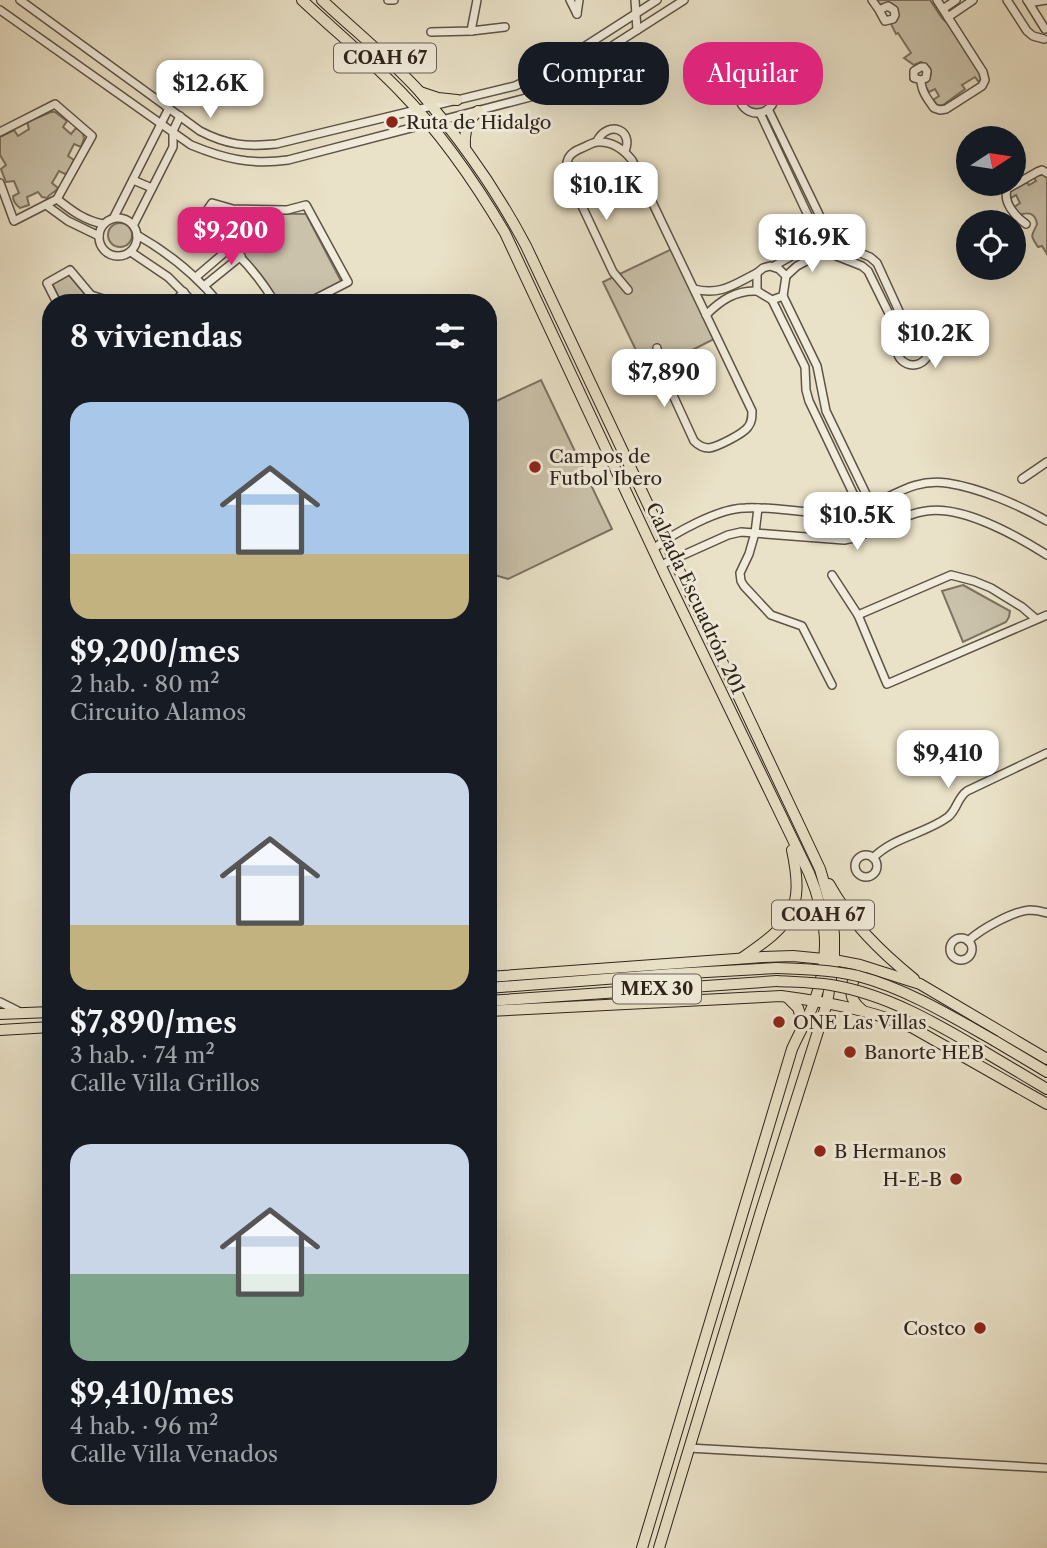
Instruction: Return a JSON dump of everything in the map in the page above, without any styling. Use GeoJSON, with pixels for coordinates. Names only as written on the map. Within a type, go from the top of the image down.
{"type":"FeatureCollection","features":[{"type":"Feature","properties":{"kind":"main road","name":"Calzada Escuadrón 201"},"geometry":{"type":"LineString","coordinates":[[302,0],[400,91],[430,124],[477,188],[505,233],[809,873],[821,903],[829,959],[814,1001]]}},
{"type":"Feature","properties":{"kind":"main road","name":"Calzada Escuadrón 201"},"geometry":{"type":"LineString","coordinates":[[326,2],[419,91],[465,148],[504,205],[526,246],[820,869],[833,921],[827,1003]]}},
{"type":"Feature","properties":{"kind":"main road"},"geometry":{"type":"LineString","coordinates":[[419,91],[438,98],[457,100]]}},
{"type":"Feature","properties":{"kind":"main road"},"geometry":{"type":"LineString","coordinates":[[465,148],[466,127],[478,111]]}},
{"type":"Feature","properties":{"kind":"main road"},"geometry":{"type":"LineString","coordinates":[[740,959],[781,928],[796,903],[798,880],[789,835]]}},
{"type":"Feature","properties":{"kind":"main road"},"geometry":{"type":"LineString","coordinates":[[820,869],[846,912],[863,932],[920,984],[1047,1059]]}},
{"type":"Feature","properties":{"kind":"main road"},"geometry":{"type":"LineString","coordinates":[[497,976],[793,956],[829,959],[872,968],[920,984]]}},
{"type":"Feature","properties":{"kind":"main road"},"geometry":{"type":"LineString","coordinates":[[784,996],[797,989],[802,981],[803,971],[793,956]]}},
{"type":"Feature","properties":{"kind":"main road","name":"MEX 30"},"geometry":{"type":"LineString","coordinates":[[497,987],[777,968],[822,970],[856,976],[893,988],[932,1006],[1047,1072]]}},
{"type":"Feature","properties":{"kind":"main road"},"geometry":{"type":"LineString","coordinates":[[862,1010],[851,998],[850,989],[857,975],[872,968]]}},
{"type":"Feature","properties":{"kind":"main road","name":"MEX 30"},"geometry":{"type":"LineString","coordinates":[[497,1000],[777,981],[810,982],[874,996],[919,1015],[1047,1089]]}},
{"type":"Feature","properties":{"kind":"main road"},"geometry":{"type":"LineString","coordinates":[[784,996],[798,1008],[803,1025],[818,1031]]}},
{"type":"Feature","properties":{"kind":"main road"},"geometry":{"type":"LineString","coordinates":[[497,1011],[784,996],[827,1003],[862,1010],[912,1028],[1047,1104]]}},
{"type":"Feature","properties":{"kind":"main road","name":"COAH 67"},"geometry":{"type":"LineString","coordinates":[[642,1548],[792,1049],[814,1001]]}},
{"type":"Feature","properties":{"kind":"main road","name":"COAH 67"},"geometry":{"type":"LineString","coordinates":[[659,1548],[827,1003]]}},
{"type":"Feature","properties":{"kind":"main road"},"geometry":{"type":"LineString","coordinates":[[822,1018],[845,1007]]}},
{"type":"Feature","properties":{"kind":"main road"},"geometry":{"type":"LineString","coordinates":[[0,1014],[42,1012]]}},
{"type":"Feature","properties":{"kind":"main road"},"geometry":{"type":"LineString","coordinates":[[0,1030],[42,1028]]}},
{"type":"Feature","properties":{"kind":"street"},"geometry":{"type":"LineString","coordinates":[[20,0],[200,131],[218,140],[254,146],[276,144],[515,86],[531,80],[657,0]]}},
{"type":"Feature","properties":{"kind":"street"},"geometry":{"type":"LineString","coordinates":[[388,0],[394,0]]}},
{"type":"Feature","properties":{"kind":"street"},"geometry":{"type":"LineString","coordinates":[[471,31],[477,0]]}},
{"type":"Feature","properties":{"kind":"street"},"geometry":{"type":"LineString","coordinates":[[570,0],[577,14],[579,0]]}},
{"type":"Feature","properties":{"kind":"street"},"geometry":{"type":"LineString","coordinates":[[635,0],[637,30]]}},
{"type":"Feature","properties":{"kind":"street"},"geometry":{"type":"LineString","coordinates":[[0,10],[191,145],[211,153],[253,162],[288,160],[534,96],[684,0]]}},
{"type":"Feature","properties":{"kind":"street"},"geometry":{"type":"LineString","coordinates":[[872,0],[879,10]]}},
{"type":"Feature","properties":{"kind":"street"},"geometry":{"type":"LineString","coordinates":[[922,80],[921,85],[926,96],[934,108],[940,110],[946,109],[982,86],[985,80],[983,72],[937,0]]}},
{"type":"Feature","properties":{"kind":"street"},"geometry":{"type":"LineString","coordinates":[[943,9],[956,0]]}},
{"type":"Feature","properties":{"kind":"street"},"geometry":{"type":"LineString","coordinates":[[948,17],[972,0]]}},
{"type":"Feature","properties":{"kind":"street"},"geometry":{"type":"LineString","coordinates":[[1007,0],[1027,31],[1032,36],[1046,40]]}},
{"type":"Feature","properties":{"kind":"street"},"geometry":{"type":"LineString","coordinates":[[1027,0],[1046,28],[1043,33],[1046,40]]}},
{"type":"Feature","properties":{"kind":"street"},"geometry":{"type":"LineString","coordinates":[[1027,0],[1047,0]]}},
{"type":"Feature","properties":{"kind":"street"},"geometry":{"type":"LineString","coordinates":[[431,32],[505,27]]}},
{"type":"Feature","properties":{"kind":"street"},"geometry":{"type":"LineString","coordinates":[[760,78],[770,83],[775,94],[768,109],[760,113],[749,112],[740,104],[740,87],[749,79],[760,78]]}},
{"type":"Feature","properties":{"kind":"street"},"geometry":{"type":"LineString","coordinates":[[0,132],[55,104],[92,136],[57,199],[46,205],[14,221],[0,183]]}},
{"type":"Feature","properties":{"kind":"street"},"geometry":{"type":"LineString","coordinates":[[114,218],[169,108]]}},
{"type":"Feature","properties":{"kind":"street"},"geometry":{"type":"LineString","coordinates":[[768,109],[828,235],[835,239],[836,243],[877,262],[905,335]]}},
{"type":"Feature","properties":{"kind":"street"},"geometry":{"type":"LineString","coordinates":[[760,113],[818,240],[819,249],[862,266],[868,271],[905,335]]}},
{"type":"Feature","properties":{"kind":"street"},"geometry":{"type":"LineString","coordinates":[[134,224],[173,146],[173,131],[180,116]]}},
{"type":"Feature","properties":{"kind":"street"},"geometry":{"type":"LineString","coordinates":[[625,151],[626,138],[622,132],[617,129],[604,132],[597,141],[573,152],[568,159],[568,174],[613,272],[628,290]]}},
{"type":"Feature","properties":{"kind":"street"},"geometry":{"type":"LineString","coordinates":[[211,153],[218,140]]}},
{"type":"Feature","properties":{"kind":"street"},"geometry":{"type":"LineString","coordinates":[[597,141],[613,144],[625,151],[632,160],[752,411],[751,423],[743,433],[715,446],[698,445],[660,367],[657,348]]}},
{"type":"Feature","properties":{"kind":"street"},"geometry":{"type":"LineString","coordinates":[[1011,210],[1005,194],[1007,188],[1042,170],[1047,173]]}},
{"type":"Feature","properties":{"kind":"street"},"geometry":{"type":"LineString","coordinates":[[133,180],[152,188]]}},
{"type":"Feature","properties":{"kind":"street"},"geometry":{"type":"LineString","coordinates":[[57,199],[74,213],[92,222],[103,224],[114,218],[126,219],[134,224],[137,234],[135,246],[131,251],[113,256],[102,248],[99,236],[103,224]]}},
{"type":"Feature","properties":{"kind":"street"},"geometry":{"type":"LineString","coordinates":[[269,294],[241,256],[200,222],[212,203],[233,209],[287,210],[306,205],[348,282],[325,294]]}},
{"type":"Feature","properties":{"kind":"street"},"geometry":{"type":"LineString","coordinates":[[46,205],[68,221],[99,236]]}},
{"type":"Feature","properties":{"kind":"street"},"geometry":{"type":"LineString","coordinates":[[68,221],[74,213]]}},
{"type":"Feature","properties":{"kind":"street"},"geometry":{"type":"LineString","coordinates":[[137,234],[196,277],[211,294]]}},
{"type":"Feature","properties":{"kind":"street"},"geometry":{"type":"LineString","coordinates":[[694,289],[715,292],[763,268],[775,267],[823,235],[828,235]]}},
{"type":"Feature","properties":{"kind":"street"},"geometry":{"type":"LineString","coordinates":[[836,243],[834,250],[797,266],[786,276],[783,296],[817,366],[826,411],[882,527]]}},
{"type":"Feature","properties":{"kind":"street"},"geometry":{"type":"LineString","coordinates":[[196,277],[231,247]]}},
{"type":"Feature","properties":{"kind":"street"},"geometry":{"type":"LineString","coordinates":[[131,251],[184,292]]}},
{"type":"Feature","properties":{"kind":"street"},"geometry":{"type":"LineString","coordinates":[[204,286],[241,256]]}},
{"type":"Feature","properties":{"kind":"street"},"geometry":{"type":"LineString","coordinates":[[775,267],[786,276]]}},
{"type":"Feature","properties":{"kind":"street"},"geometry":{"type":"LineString","coordinates":[[52,294],[47,283],[71,270],[90,294]]}},
{"type":"Feature","properties":{"kind":"street"},"geometry":{"type":"LineString","coordinates":[[757,273],[757,291]]}},
{"type":"Feature","properties":{"kind":"street"},"geometry":{"type":"LineString","coordinates":[[706,315],[727,298],[745,291],[757,291],[772,300],[805,367],[809,401],[871,531]]}},
{"type":"Feature","properties":{"kind":"street"},"geometry":{"type":"LineString","coordinates":[[772,300],[783,296]]}},
{"type":"Feature","properties":{"kind":"street"},"geometry":{"type":"LineString","coordinates":[[919,334],[929,345],[928,355],[921,363],[906,364],[899,357],[897,347],[905,335],[919,334]]}},
{"type":"Feature","properties":{"kind":"street"},"geometry":{"type":"LineString","coordinates":[[1022,479],[1047,462]]}},
{"type":"Feature","properties":{"kind":"street"},"geometry":{"type":"LineString","coordinates":[[653,549],[665,540],[730,509],[850,512],[916,485],[937,483],[948,483],[1012,503],[1047,521]]}},
{"type":"Feature","properties":{"kind":"street"},"geometry":{"type":"LineString","coordinates":[[758,508],[755,533],[740,573],[741,581],[771,615],[802,626],[832,685]]}},
{"type":"Feature","properties":{"kind":"street"},"geometry":{"type":"LineString","coordinates":[[661,565],[728,535],[741,532],[845,540],[924,511],[939,510],[967,516],[1012,534],[1047,555]]}},
{"type":"Feature","properties":{"kind":"street"},"geometry":{"type":"LineString","coordinates":[[832,575],[858,615],[887,684],[1047,615]]}},
{"type":"Feature","properties":{"kind":"street"},"geometry":{"type":"LineString","coordinates":[[858,615],[951,575],[991,588],[1036,619]]}},
{"type":"Feature","properties":{"kind":"street"},"geometry":{"type":"LineString","coordinates":[[873,858],[891,844],[945,820],[953,812],[959,797],[968,791],[1047,753]]}},
{"type":"Feature","properties":{"kind":"street"},"geometry":{"type":"LineString","coordinates":[[968,941],[979,932],[1022,911],[1039,910],[1047,913]]}},
{"type":"Feature","properties":{"kind":"street"},"geometry":{"type":"LineString","coordinates":[[0,1002],[22,1013]]}},
{"type":"Feature","properties":{"kind":"street"},"geometry":{"type":"LineString","coordinates":[[689,1448],[1047,1468]]}},
{"type":"Feature","properties":{"kind":"shaded area"},"geometry":{"type":"Polygon","coordinates":[[[874,0],[930,0],[954,30],[981,73],[982,80],[978,81],[975,77],[962,85],[965,89],[938,106],[933,100],[939,96],[935,89],[929,92],[924,84],[931,74],[930,68],[921,62],[914,65],[904,58],[911,53],[891,24],[898,17],[897,8],[888,3],[877,5],[874,0]]]}},
{"type":"Feature","properties":{"kind":"shaded area"},"geometry":{"type":"Polygon","coordinates":[[[747,105],[767,105],[757,110],[747,105]]]}},
{"type":"Feature","properties":{"kind":"shaded area"},"geometry":{"type":"Polygon","coordinates":[[[51,112],[67,121],[63,127],[71,134],[76,128],[83,133],[84,139],[81,147],[74,144],[68,156],[74,160],[68,173],[59,171],[52,183],[57,190],[47,198],[38,192],[27,197],[29,205],[20,208],[13,198],[19,193],[14,181],[6,182],[1,169],[6,165],[0,155],[0,137],[14,130],[18,136],[29,129],[27,122],[51,112]]]}},
{"type":"Feature","properties":{"kind":"shaded area"},"geometry":{"type":"Polygon","coordinates":[[[1041,172],[1047,178],[1047,254],[1042,246],[1038,247],[1032,237],[1037,224],[1035,217],[1026,213],[1026,210],[1013,208],[1020,203],[1016,196],[1026,196],[1026,182],[1029,185],[1036,181],[1033,176],[1041,172]]]}},
{"type":"Feature","properties":{"kind":"shaded area"},"geometry":{"type":"Polygon","coordinates":[[[222,213],[306,214],[342,283],[316,294],[272,294],[245,256],[210,221],[222,213]]]}},
{"type":"Feature","properties":{"kind":"shaded area"},"geometry":{"type":"Polygon","coordinates":[[[120,223],[129,226],[132,235],[129,244],[120,247],[111,244],[108,235],[111,226],[120,223]]]}},
{"type":"Feature","properties":{"kind":"shaded area"},"geometry":{"type":"Polygon","coordinates":[[[674,248],[716,338],[647,373],[603,282],[674,248]]]}},
{"type":"Feature","properties":{"kind":"shaded area"},"geometry":{"type":"Polygon","coordinates":[[[69,275],[85,294],[57,294],[52,284],[69,275]]]}},
{"type":"Feature","properties":{"kind":"shaded area","name":"Campos de Futbol Ibero"},"geometry":{"type":"Polygon","coordinates":[[[541,380],[612,529],[508,579],[497,576],[497,401],[541,380]]]}},
{"type":"Feature","properties":{"kind":"shaded area"},"geometry":{"type":"Polygon","coordinates":[[[963,585],[1010,611],[1006,622],[963,642],[942,591],[963,585]]]}},
{"type":"Feature","properties":{"kind":"place","name":"Ruta de Hidalgo"},"geometry":{"type":"Point","coordinates":[392,122]}},
{"type":"Feature","properties":{"kind":"place","name":"Campos de Futbol Ibero"},"geometry":{"type":"Point","coordinates":[535,467]}},
{"type":"Feature","properties":{"kind":"place","name":"ONE Las Villas"},"geometry":{"type":"Point","coordinates":[779,1022]}},
{"type":"Feature","properties":{"kind":"place","name":"Banorte HEB"},"geometry":{"type":"Point","coordinates":[850,1052]}},
{"type":"Feature","properties":{"kind":"place","name":"B Hermanos"},"geometry":{"type":"Point","coordinates":[820,1151]}},
{"type":"Feature","properties":{"kind":"place","name":"H-E-B"},"geometry":{"type":"Point","coordinates":[956,1179]}},
{"type":"Feature","properties":{"kind":"place","name":"Costco"},"geometry":{"type":"Point","coordinates":[980,1328]}}]}
